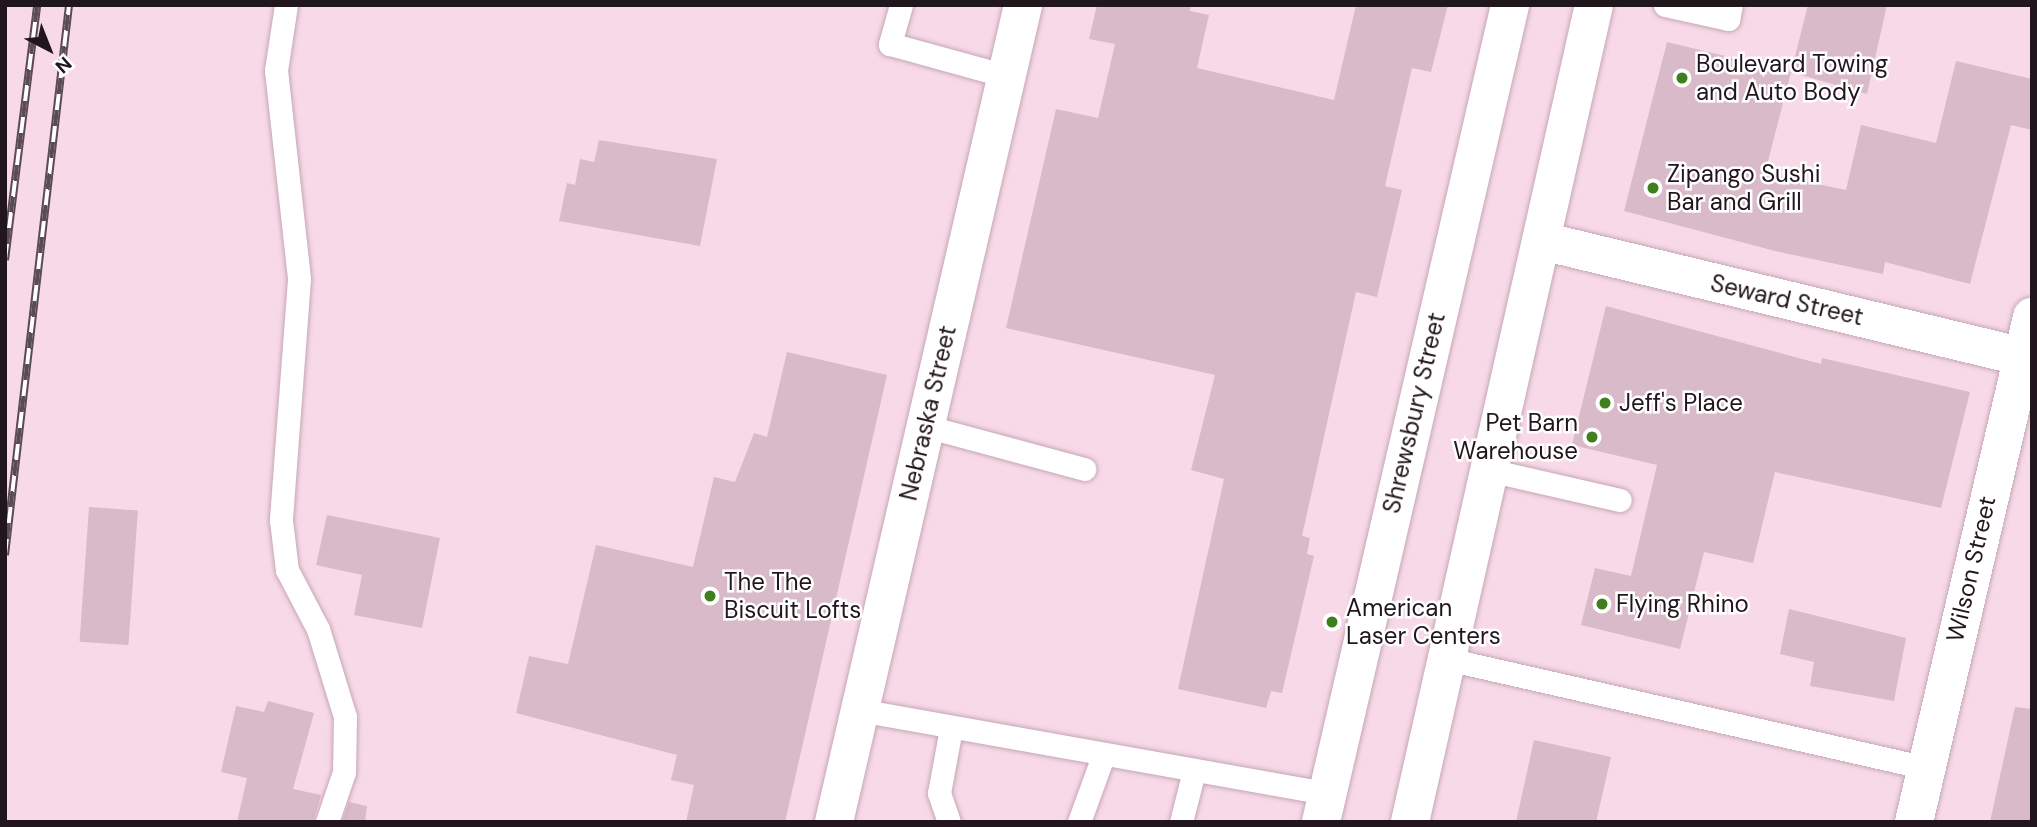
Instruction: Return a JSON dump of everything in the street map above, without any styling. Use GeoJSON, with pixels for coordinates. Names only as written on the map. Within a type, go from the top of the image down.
{"type":"FeatureCollection","features":[{"type":"Feature","properties":{"kind":"street","name":"Nebraska Street"},"geometry":{"type":"LineString","coordinates":[[834,822],[1023,5]]}},
{"type":"Feature","properties":{"kind":"street","name":"Shrewsbury Street"},"geometry":{"type":"LineString","coordinates":[[1324,808],[1510,5]]}},
{"type":"Feature","properties":{"kind":"street"},"geometry":{"type":"LineString","coordinates":[[1410,822],[1594,5]]}},
{"type":"Feature","properties":{"kind":"street","name":"Seward Street"},"geometry":{"type":"LineString","coordinates":[[1542,241],[2026,357]]}},
{"type":"Feature","properties":{"kind":"street","name":"Wilson Street"},"geometry":{"type":"LineString","coordinates":[[1914,822],[2026,357],[2032,317]]}},
{"type":"Feature","properties":{"kind":"lane"},"geometry":{"type":"LineString","coordinates":[[286,5],[276,70],[299,279],[281,520],[287,570],[318,629],[345,717],[344,772],[327,822]]}},
{"type":"Feature","properties":{"kind":"lane"},"geometry":{"type":"LineString","coordinates":[[901,5],[890,44],[1006,76]]}},
{"type":"Feature","properties":{"kind":"lane"},"geometry":{"type":"LineString","coordinates":[[1665,5],[1728,19],[1731,5]]}},
{"type":"Feature","properties":{"kind":"lane"},"geometry":{"type":"LineString","coordinates":[[925,426],[1084,469]]}},
{"type":"Feature","properties":{"kind":"lane"},"geometry":{"type":"LineString","coordinates":[[1489,470],[1620,500]]}},
{"type":"Feature","properties":{"kind":"lane"},"geometry":{"type":"LineString","coordinates":[[1447,659],[1926,768]]}},
{"type":"Feature","properties":{"kind":"lane"},"geometry":{"type":"LineString","coordinates":[[859,710],[1194,771],[1324,808]]}},
{"type":"Feature","properties":{"kind":"lane"},"geometry":{"type":"LineString","coordinates":[[949,822],[939,793],[951,728]]}},
{"type":"Feature","properties":{"kind":"lane"},"geometry":{"type":"LineString","coordinates":[[1079,822],[1103,756]]}},
{"type":"Feature","properties":{"kind":"lane"},"geometry":{"type":"LineString","coordinates":[[1181,822],[1194,771]]}},
{"type":"Feature","properties":{"kind":"building"},"geometry":{"type":"Polygon","coordinates":[[[1097,5],[1191,5],[1190,11],[1209,15],[1197,68],[1334,100],[1356,5],[1448,5],[1431,72],[1412,68],[1385,186],[1402,190],[1377,297],[1356,292],[1302,536],[1310,538],[1307,554],[1314,556],[1282,693],[1271,691],[1266,708],[1178,689],[1224,479],[1191,470],[1215,375],[1006,328],[1056,109],[1098,118],[1115,44],[1089,39],[1097,5]]]}},
{"type":"Feature","properties":{"kind":"building"},"geometry":{"type":"Polygon","coordinates":[[[1808,5],[1887,5],[1867,94],[1791,72],[1808,5]]]}},
{"type":"Feature","properties":{"kind":"building"},"geometry":{"type":"Polygon","coordinates":[[[1667,42],[1791,72],[1765,173],[1846,190],[1861,125],[1936,143],[1956,61],[2032,79],[2032,130],[2011,125],[1970,284],[1885,262],[1883,274],[1775,251],[1624,211],[1667,42]]]}},
{"type":"Feature","properties":{"kind":"building"},"geometry":{"type":"Polygon","coordinates":[[[599,140],[717,159],[700,246],[559,221],[567,183],[575,185],[580,159],[594,162],[599,140]]]}},
{"type":"Feature","properties":{"kind":"building"},"geometry":{"type":"Polygon","coordinates":[[[1606,306],[1821,364],[1822,358],[1970,392],[1941,508],[1775,472],[1753,563],[1704,552],[1680,649],[1581,625],[1595,568],[1631,576],[1657,465],[1572,445],[1606,306]]]}},
{"type":"Feature","properties":{"kind":"building","name":"The The Biscuit Lofts"},"geometry":{"type":"Polygon","coordinates":[[[787,352],[887,375],[785,822],[686,822],[694,785],[671,780],[677,755],[516,713],[529,656],[568,664],[596,545],[693,567],[714,477],[735,482],[754,433],[767,437],[787,352]]]}},
{"type":"Feature","properties":{"kind":"building"},"geometry":{"type":"Polygon","coordinates":[[[89,507],[138,510],[128,645],[80,642],[89,507]]]}},
{"type":"Feature","properties":{"kind":"building"},"geometry":{"type":"Polygon","coordinates":[[[327,515],[440,538],[422,628],[354,615],[362,575],[316,565],[327,515]]]}},
{"type":"Feature","properties":{"kind":"building"},"geometry":{"type":"Polygon","coordinates":[[[1789,609],[1906,638],[1894,701],[1810,686],[1814,662],[1780,654],[1789,609]]]}},
{"type":"Feature","properties":{"kind":"building"},"geometry":{"type":"Polygon","coordinates":[[[268,701],[314,713],[293,789],[321,795],[313,822],[237,822],[247,778],[221,772],[236,706],[264,712],[268,701]]]}},
{"type":"Feature","properties":{"kind":"building"},"geometry":{"type":"Polygon","coordinates":[[[2015,707],[2032,709],[2032,822],[1990,822],[2015,707]]]}},
{"type":"Feature","properties":{"kind":"building"},"geometry":{"type":"Polygon","coordinates":[[[1534,740],[1611,757],[1596,822],[1516,822],[1534,740]]]}},
{"type":"Feature","properties":{"kind":"building"},"geometry":{"type":"Polygon","coordinates":[[[349,802],[367,806],[365,822],[342,822],[349,802]]]}},
{"type":"Feature","properties":{"kind":"railway"},"geometry":{"type":"LineString","coordinates":[[5,260],[37,5]]}},
{"type":"Feature","properties":{"kind":"railway"},"geometry":{"type":"LineString","coordinates":[[5,555],[69,5]]}},
{"type":"Feature","properties":{"kind":"place","name":"Boulevard Towing and Auto Body"},"geometry":{"type":"Point","coordinates":[1682,78]}},
{"type":"Feature","properties":{"kind":"place","name":"Zipango Sushi Bar and Grill"},"geometry":{"type":"Point","coordinates":[1653,188]}},
{"type":"Feature","properties":{"kind":"place","name":"Jeff's Place"},"geometry":{"type":"Point","coordinates":[1605,403]}},
{"type":"Feature","properties":{"kind":"place","name":"Pet Barn Warehouse"},"geometry":{"type":"Point","coordinates":[1592,437]}},
{"type":"Feature","properties":{"kind":"place","name":"The The Biscuit Lofts"},"geometry":{"type":"Point","coordinates":[710,596]}},
{"type":"Feature","properties":{"kind":"place","name":"Flying Rhino"},"geometry":{"type":"Point","coordinates":[1602,604]}},
{"type":"Feature","properties":{"kind":"place","name":"American Laser Centers"},"geometry":{"type":"Point","coordinates":[1332,622]}}]}
